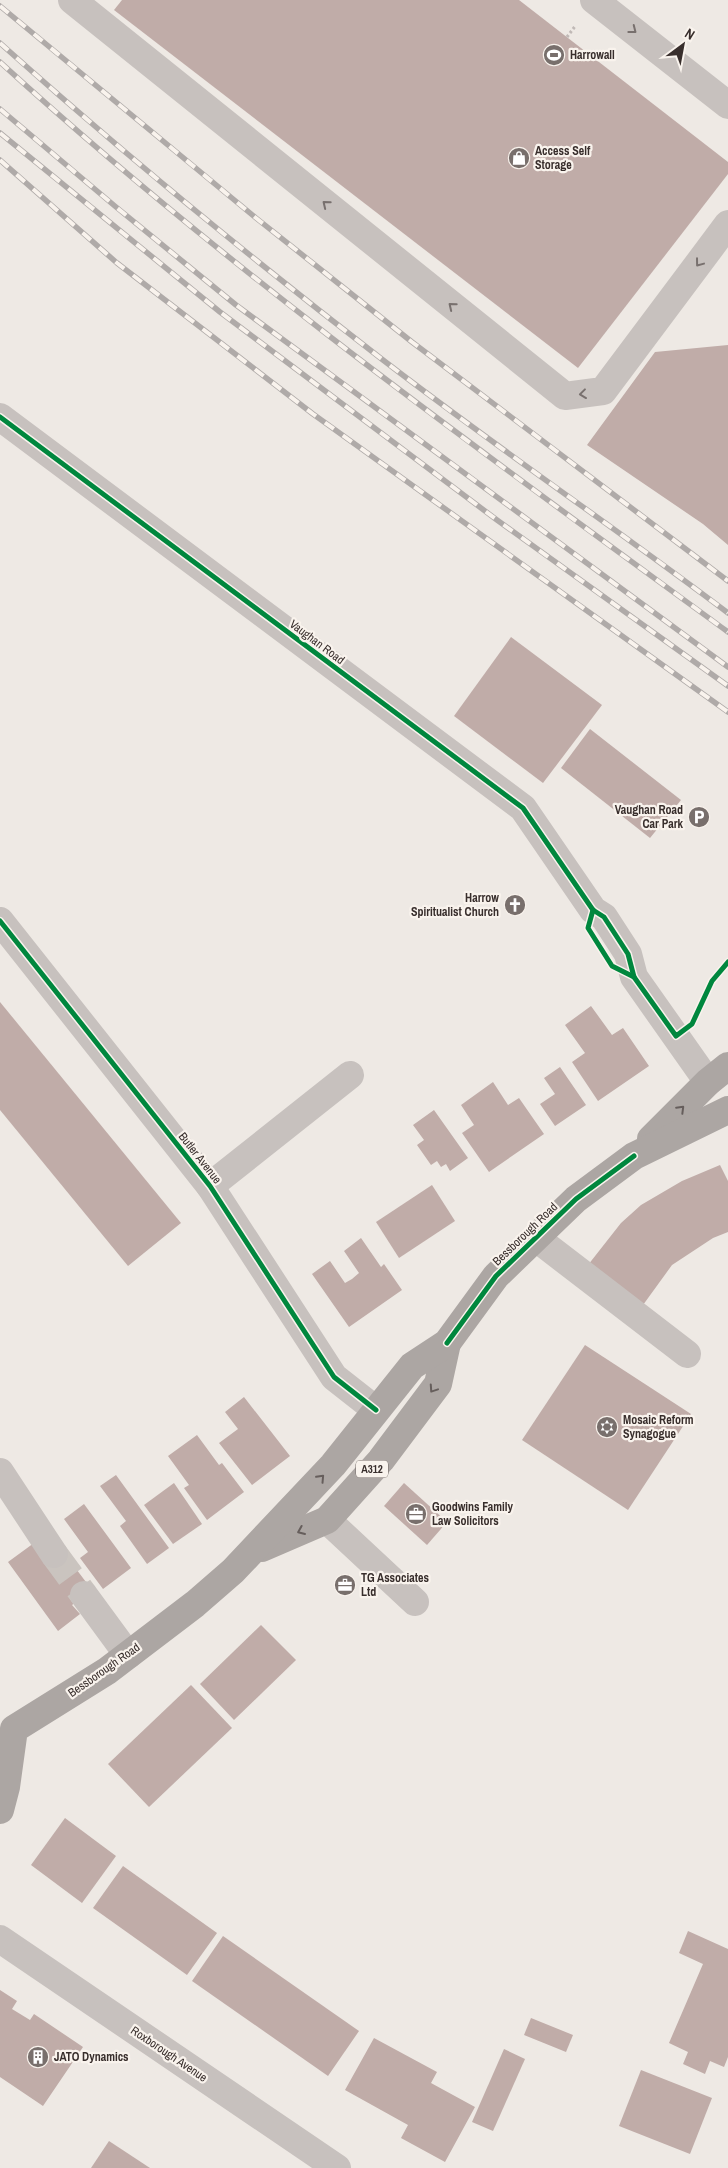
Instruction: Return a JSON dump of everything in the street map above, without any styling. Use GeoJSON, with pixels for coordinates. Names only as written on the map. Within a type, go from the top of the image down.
{"type":"FeatureCollection","features":[{"type":"Feature","properties":{"kind":"main road","name":"Bessborough Road"},"geometry":{"type":"LineString","coordinates":[[634,1156],[718,1074]]}},
{"type":"Feature","properties":{"kind":"main road","name":"Bessborough Road"},"geometry":{"type":"LineString","coordinates":[[0,1810],[6,1787],[7,1725],[76,1691],[128,1655],[195,1604],[252,1552],[333,1465],[412,1366],[447,1342],[496,1276],[594,1183],[634,1156],[724,1114]]}},
{"type":"Feature","properties":{"kind":"main road","name":"Bessborough Road"},"geometry":{"type":"LineString","coordinates":[[252,1552],[327,1520],[381,1460],[438,1384],[447,1342]]}},
{"type":"Feature","properties":{"kind":"street"},"geometry":{"type":"LineString","coordinates":[[594,0],[728,105]]}},
{"type":"Feature","properties":{"kind":"street"},"geometry":{"type":"LineString","coordinates":[[88,6],[565,396],[603,391],[728,224]]}},
{"type":"Feature","properties":{"kind":"street","name":"Vaughan Road"},"geometry":{"type":"LineString","coordinates":[[0,417],[523,808],[593,910],[604,917],[628,954],[634,977],[718,1074]]}},
{"type":"Feature","properties":{"kind":"street","name":"Butler Avenue"},"geometry":{"type":"LineString","coordinates":[[0,921],[210,1186],[334,1378],[376,1410]]}},
{"type":"Feature","properties":{"kind":"street"},"geometry":{"type":"LineString","coordinates":[[210,1186],[350,1075]]}},
{"type":"Feature","properties":{"kind":"street"},"geometry":{"type":"LineString","coordinates":[[536,1238],[687,1354]]}},
{"type":"Feature","properties":{"kind":"street"},"geometry":{"type":"LineString","coordinates":[[0,1472],[54,1554]]}},
{"type":"Feature","properties":{"kind":"street"},"geometry":{"type":"LineString","coordinates":[[327,1520],[415,1602]]}},
{"type":"Feature","properties":{"kind":"street"},"geometry":{"type":"LineString","coordinates":[[84,1596],[128,1655]]}},
{"type":"Feature","properties":{"kind":"street","name":"Roxborough Avenue"},"geometry":{"type":"LineString","coordinates":[[0,1940],[337,2168]]}},
{"type":"Feature","properties":{"kind":"building"},"geometry":{"type":"Polygon","coordinates":[[[122,0],[519,0],[728,162],[728,174],[578,368],[114,10],[122,0]]]}},
{"type":"Feature","properties":{"kind":"building"},"geometry":{"type":"Polygon","coordinates":[[[728,345],[728,545],[703,524],[587,445],[655,352],[728,345]]]}},
{"type":"Feature","properties":{"kind":"building"},"geometry":{"type":"Polygon","coordinates":[[[511,637],[602,705],[543,783],[454,716],[511,637]]]}},
{"type":"Feature","properties":{"kind":"building"},"geometry":{"type":"Polygon","coordinates":[[[590,729],[681,800],[650,838],[561,768],[590,729]]]}},
{"type":"Feature","properties":{"kind":"building"},"geometry":{"type":"Polygon","coordinates":[[[0,1002],[181,1223],[128,1266],[0,1110],[0,1002]]]}},
{"type":"Feature","properties":{"kind":"building"},"geometry":{"type":"Polygon","coordinates":[[[591,1006],[612,1035],[623,1028],[649,1066],[598,1101],[572,1062],[585,1053],[565,1025],[591,1006]]]}},
{"type":"Feature","properties":{"kind":"building"},"geometry":{"type":"Polygon","coordinates":[[[560,1067],[586,1105],[555,1126],[540,1104],[555,1094],[544,1078],[560,1067]]]}},
{"type":"Feature","properties":{"kind":"building"},"geometry":{"type":"Polygon","coordinates":[[[493,1082],[508,1105],[519,1098],[544,1134],[489,1172],[462,1133],[474,1125],[461,1105],[493,1082]]]}},
{"type":"Feature","properties":{"kind":"building"},"geometry":{"type":"Polygon","coordinates":[[[434,1110],[468,1158],[450,1171],[446,1164],[441,1167],[437,1161],[431,1165],[417,1145],[424,1140],[413,1125],[434,1110]]]}},
{"type":"Feature","properties":{"kind":"building"},"geometry":{"type":"Polygon","coordinates":[[[720,1165],[728,1181],[728,1232],[713,1238],[672,1265],[643,1305],[588,1265],[621,1223],[641,1205],[682,1181],[720,1165]]]}},
{"type":"Feature","properties":{"kind":"building"},"geometry":{"type":"Polygon","coordinates":[[[432,1185],[455,1221],[399,1258],[376,1222],[432,1185]]]}},
{"type":"Feature","properties":{"kind":"building"},"geometry":{"type":"Polygon","coordinates":[[[361,1238],[381,1267],[384,1264],[402,1290],[349,1327],[312,1274],[330,1261],[345,1283],[352,1279],[359,1273],[344,1251],[361,1238]]]}},
{"type":"Feature","properties":{"kind":"building","name":"Mosaic Reform Synagogue"},"geometry":{"type":"Polygon","coordinates":[[[585,1345],[691,1414],[628,1510],[522,1440],[585,1345]]]}},
{"type":"Feature","properties":{"kind":"building"},"geometry":{"type":"Polygon","coordinates":[[[244,1397],[290,1456],[252,1485],[219,1443],[238,1429],[225,1412],[244,1397]]]}},
{"type":"Feature","properties":{"kind":"building"},"geometry":{"type":"Polygon","coordinates":[[[197,1435],[219,1465],[222,1463],[244,1492],[207,1520],[184,1488],[189,1485],[168,1456],[197,1435]]]}},
{"type":"Feature","properties":{"kind":"building"},"geometry":{"type":"Polygon","coordinates":[[[116,1475],[169,1548],[147,1564],[120,1526],[126,1521],[100,1486],[116,1475]]]}},
{"type":"Feature","properties":{"kind":"building"},"geometry":{"type":"Polygon","coordinates":[[[174,1483],[202,1524],[173,1544],[144,1505],[174,1483]]]}},
{"type":"Feature","properties":{"kind":"building","name":"Goodwins Family Law Solicitors"},"geometry":{"type":"Polygon","coordinates":[[[404,1483],[447,1522],[427,1545],[384,1506],[404,1483]]]}},
{"type":"Feature","properties":{"kind":"building"},"geometry":{"type":"Polygon","coordinates":[[[84,1504],[131,1568],[103,1589],[80,1558],[88,1552],[64,1519],[84,1504]]]}},
{"type":"Feature","properties":{"kind":"building"},"geometry":{"type":"Polygon","coordinates":[[[34,1543],[61,1549],[92,1590],[72,1605],[80,1614],[58,1631],[8,1562],[34,1543]]]}},
{"type":"Feature","properties":{"kind":"building"},"geometry":{"type":"Polygon","coordinates":[[[261,1625],[296,1660],[234,1720],[200,1684],[261,1625]]]}},
{"type":"Feature","properties":{"kind":"building"},"geometry":{"type":"Polygon","coordinates":[[[191,1685],[232,1728],[149,1807],[108,1764],[191,1685]]]}},
{"type":"Feature","properties":{"kind":"building"},"geometry":{"type":"Polygon","coordinates":[[[65,1818],[116,1856],[82,1903],[31,1865],[65,1818]]]}},
{"type":"Feature","properties":{"kind":"building"},"geometry":{"type":"Polygon","coordinates":[[[123,1866],[217,1933],[187,1975],[93,1908],[123,1866]]]}},
{"type":"Feature","properties":{"kind":"building"},"geometry":{"type":"Polygon","coordinates":[[[688,1931],[728,1949],[728,2057],[724,2067],[710,2061],[705,2074],[683,2064],[688,2052],[669,2043],[703,1964],[679,1953],[688,1931]]]}},
{"type":"Feature","properties":{"kind":"building"},"geometry":{"type":"Polygon","coordinates":[[[223,1936],[359,2031],[328,2076],[192,1981],[223,1936]]]}},
{"type":"Feature","properties":{"kind":"building","name":"JATO Dynamics"},"geometry":{"type":"Polygon","coordinates":[[[0,1990],[17,2001],[12,2009],[30,2020],[34,2014],[83,2047],[43,2106],[0,2077],[0,1990]]]}},
{"type":"Feature","properties":{"kind":"building"},"geometry":{"type":"Polygon","coordinates":[[[531,2018],[573,2035],[566,2052],[524,2035],[531,2018]]]}},
{"type":"Feature","properties":{"kind":"building"},"geometry":{"type":"Polygon","coordinates":[[[374,2038],[437,2072],[431,2083],[475,2107],[445,2162],[401,2138],[408,2125],[345,2090],[374,2038]]]}},
{"type":"Feature","properties":{"kind":"building"},"geometry":{"type":"Polygon","coordinates":[[[504,2049],[525,2059],[493,2131],[472,2122],[504,2049]]]}},
{"type":"Feature","properties":{"kind":"building"},"geometry":{"type":"Polygon","coordinates":[[[641,2070],[712,2098],[690,2154],[619,2126],[641,2070]]]}},
{"type":"Feature","properties":{"kind":"building"},"geometry":{"type":"Polygon","coordinates":[[[109,2141],[150,2168],[91,2168],[109,2141]]]}},
{"type":"Feature","properties":{"kind":"tunnel"},"geometry":{"type":"LineString","coordinates":[[54,1554],[84,1595]]}},
{"type":"Feature","properties":{"kind":"railway"},"geometry":{"type":"LineString","coordinates":[[0,6],[256,218],[412,342],[728,581]]}},
{"type":"Feature","properties":{"kind":"railway"},"geometry":{"type":"LineString","coordinates":[[0,43],[141,165],[334,322],[469,424],[728,613]]}},
{"type":"Feature","properties":{"kind":"railway"},"geometry":{"type":"LineString","coordinates":[[0,62],[87,139],[265,286],[448,427],[728,632]]}},
{"type":"Feature","properties":{"kind":"railway"},"geometry":{"type":"LineString","coordinates":[[0,109],[236,305],[728,667]]}},
{"type":"Feature","properties":{"kind":"railway"},"geometry":{"type":"LineString","coordinates":[[0,133],[220,312],[497,520],[728,686]]}},
{"type":"Feature","properties":{"kind":"railway"},"geometry":{"type":"LineString","coordinates":[[0,160],[117,263],[313,414],[728,712]]}},
{"type":"Feature","properties":{"kind":"cycle path"},"geometry":{"type":"LineString","coordinates":[[0,417],[523,808],[593,910],[604,917],[628,954],[634,977],[676,1036],[692,1024],[712,981],[728,962]]}},
{"type":"Feature","properties":{"kind":"cycle path"},"geometry":{"type":"LineString","coordinates":[[593,910],[588,928],[612,966],[634,977]]}},
{"type":"Feature","properties":{"kind":"cycle path"},"geometry":{"type":"LineString","coordinates":[[0,921],[210,1186],[334,1377],[376,1410]]}},
{"type":"Feature","properties":{"kind":"cycle path"},"geometry":{"type":"LineString","coordinates":[[447,1343],[496,1276],[576,1199],[634,1156]]}},
{"type":"Feature","properties":{"kind":"place","name":"Harrowall"},"geometry":{"type":"Point","coordinates":[554,55]}},
{"type":"Feature","properties":{"kind":"place","name":"Access Self Storage"},"geometry":{"type":"Point","coordinates":[519,158]}},
{"type":"Feature","properties":{"kind":"place","name":"Vaughan Road Car Park"},"geometry":{"type":"Point","coordinates":[699,817]}},
{"type":"Feature","properties":{"kind":"place","name":"Harrow Spiritualist Church"},"geometry":{"type":"Point","coordinates":[515,905]}},
{"type":"Feature","properties":{"kind":"place","name":"Mosaic Reform Synagogue"},"geometry":{"type":"Point","coordinates":[607,1427]}},
{"type":"Feature","properties":{"kind":"place","name":"Goodwins Family Law Solicitors"},"geometry":{"type":"Point","coordinates":[416,1514]}},
{"type":"Feature","properties":{"kind":"place","name":"TG Associates Ltd"},"geometry":{"type":"Point","coordinates":[345,1585]}},
{"type":"Feature","properties":{"kind":"place","name":"JATO Dynamics"},"geometry":{"type":"Point","coordinates":[38,2057]}}]}
